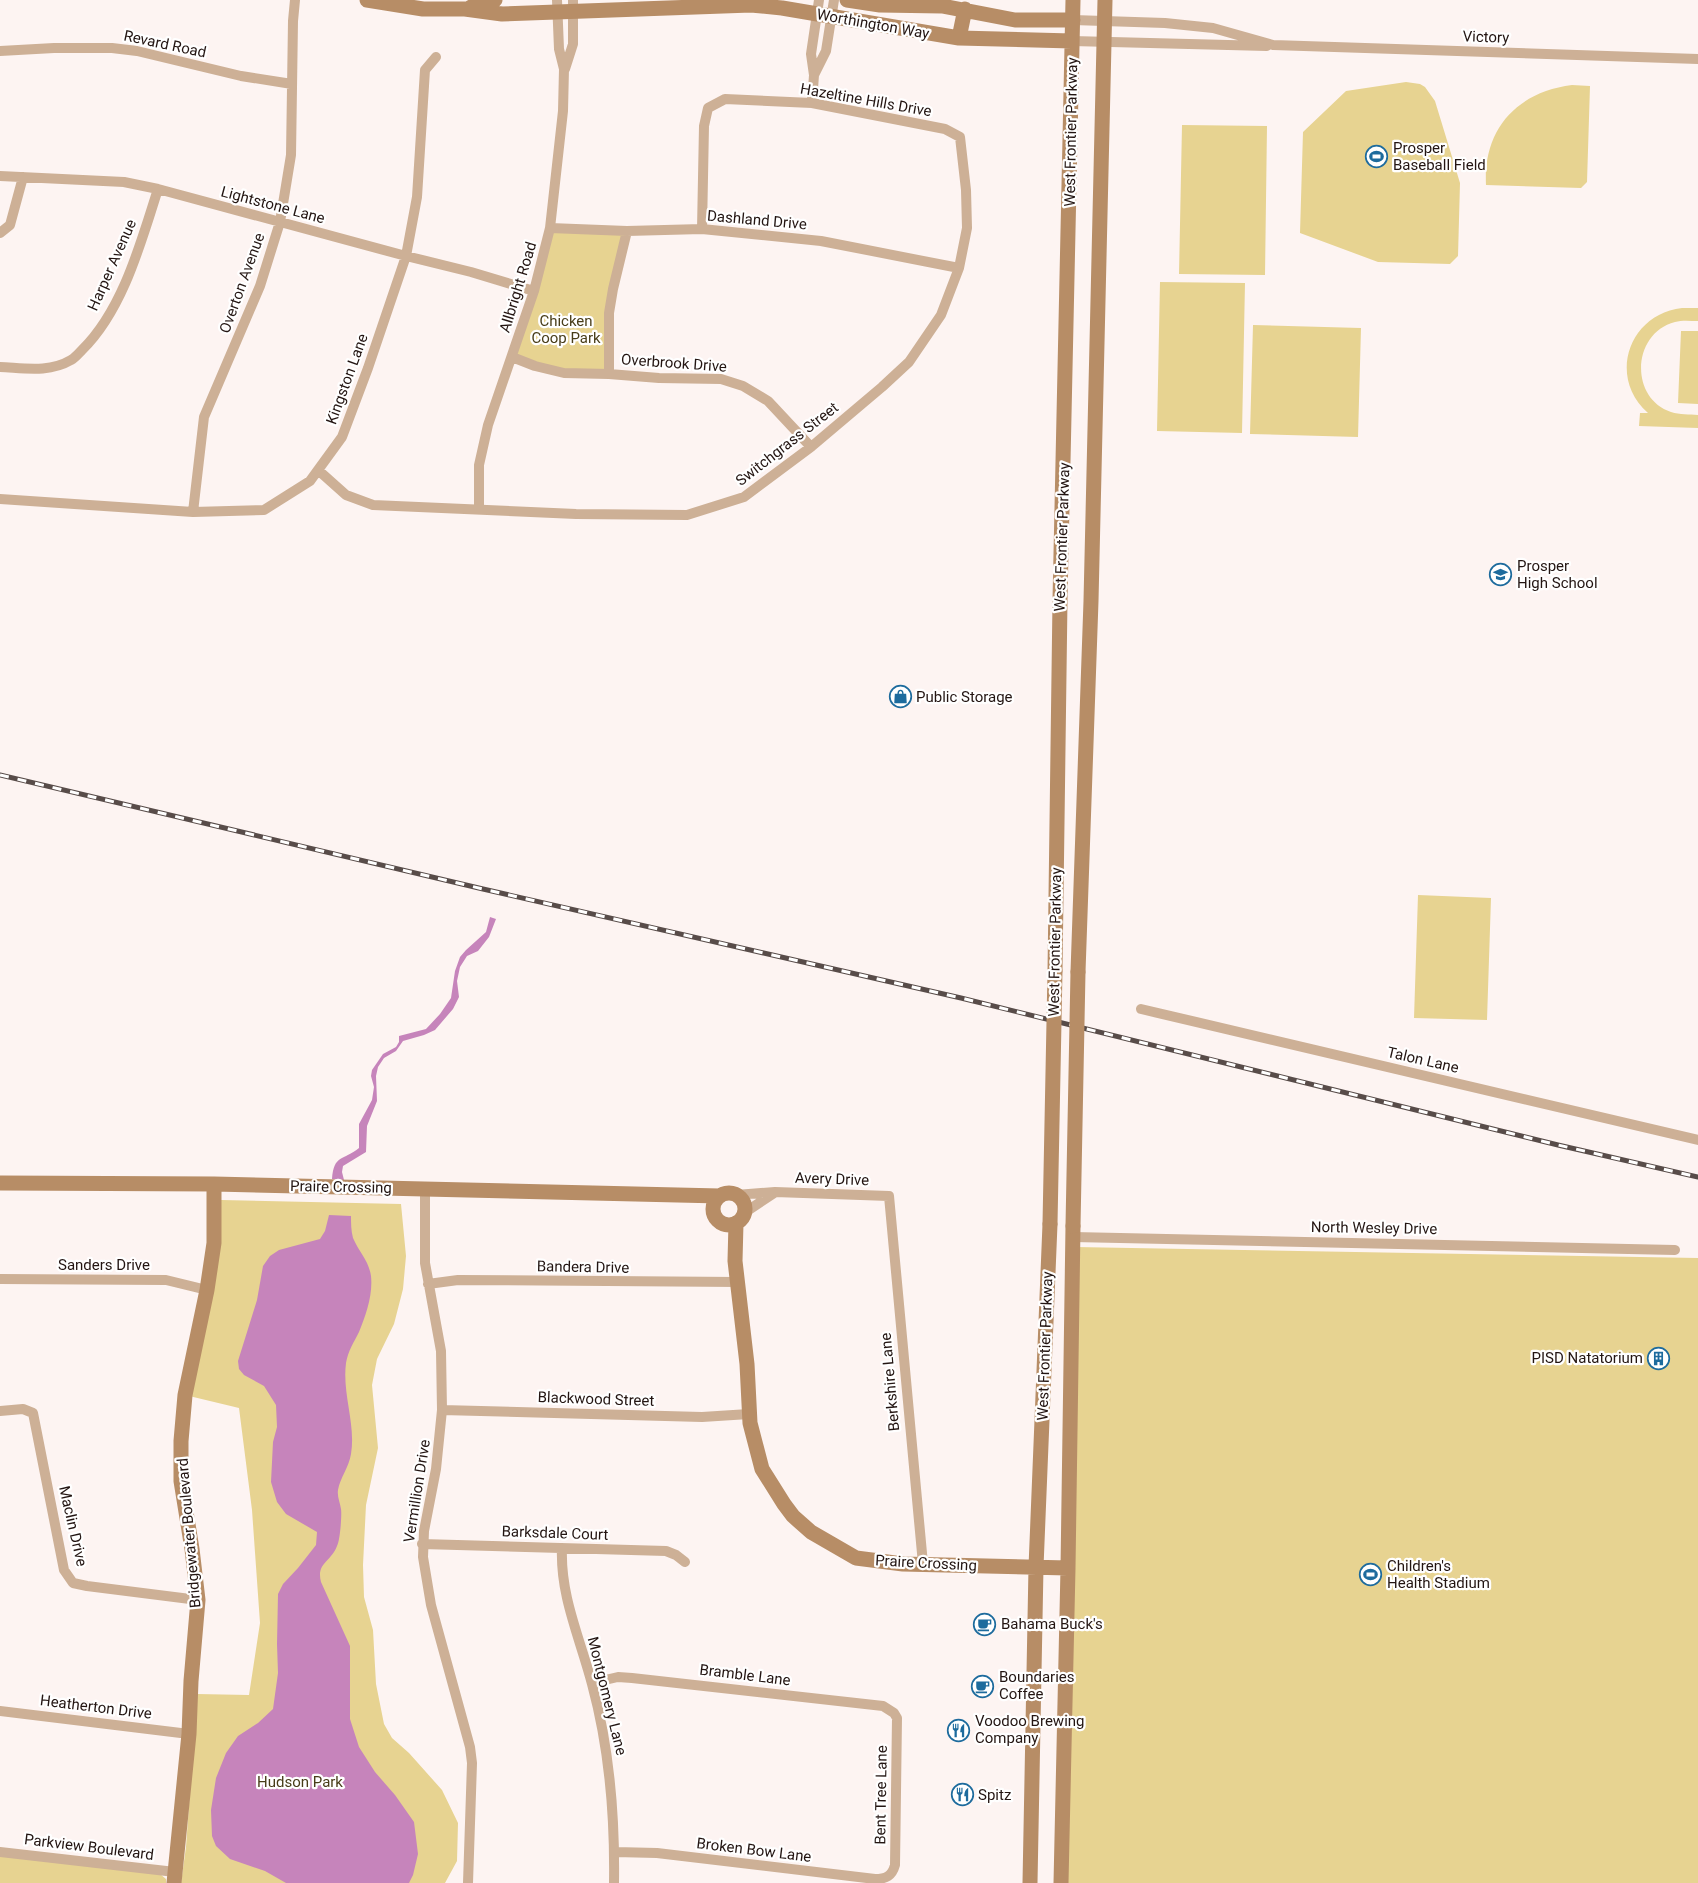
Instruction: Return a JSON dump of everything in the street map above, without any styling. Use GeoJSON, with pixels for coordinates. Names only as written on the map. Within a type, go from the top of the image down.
{"type":"FeatureCollection","features":[{"type":"Feature","properties":{"kind":"street","name":"Overton Avenue"},"geometry":{"type":"LineString","coordinates":[[193,512],[204,417],[260,286],[280,222],[292,155],[292,21],[296,0]]}},
{"type":"Feature","properties":{"kind":"street","name":"Worthington Way"},"geometry":{"type":"LineString","coordinates":[[367,0],[423,9],[465,9],[502,14],[573,5],[817,7],[832,17],[959,38],[1072,41]]}},
{"type":"Feature","properties":{"kind":"street","name":"Worthington Way"},"geometry":{"type":"LineString","coordinates":[[465,9],[495,0]]}},
{"type":"Feature","properties":{"kind":"street"},"geometry":{"type":"LineString","coordinates":[[814,75],[826,51],[834,0]]}},
{"type":"Feature","properties":{"kind":"street","name":"Worthington Way"},"geometry":{"type":"LineString","coordinates":[[847,0],[880,5],[942,6],[1015,20],[1074,20]]}},
{"type":"Feature","properties":{"kind":"street","name":"West Frontier Parkway"},"geometry":{"type":"LineString","coordinates":[[1030,1883],[1036,1567],[1050,1224],[1060,600],[1074,0]]}},
{"type":"Feature","properties":{"kind":"street","name":"West Frontier Parkway"},"geometry":{"type":"LineString","coordinates":[[1061,1883],[1078,972],[1091,611],[1104,0]]}},
{"type":"Feature","properties":{"kind":"street","name":"Allbright Road"},"geometry":{"type":"LineString","coordinates":[[564,70],[573,44],[573,5]]}},
{"type":"Feature","properties":{"kind":"street","name":"Allbright Road"},"geometry":{"type":"LineString","coordinates":[[479,509],[479,465],[488,425],[534,291],[550,228],[561,141],[564,70],[559,49],[557,6]]}},
{"type":"Feature","properties":{"kind":"street"},"geometry":{"type":"LineString","coordinates":[[812,103],[814,75],[811,54],[817,7]]}},
{"type":"Feature","properties":{"kind":"street"},"geometry":{"type":"LineString","coordinates":[[959,38],[965,9]]}},
{"type":"Feature","properties":{"kind":"street","name":"Victory"},"geometry":{"type":"LineString","coordinates":[[1074,20],[1164,22],[1214,28],[1273,45]]}},
{"type":"Feature","properties":{"kind":"street","name":"Victory"},"geometry":{"type":"LineString","coordinates":[[1072,41],[1263,47],[1273,45],[1698,59]]}},
{"type":"Feature","properties":{"kind":"street","name":"Revard Road"},"geometry":{"type":"LineString","coordinates":[[0,51],[54,48],[112,48],[137,51],[241,76],[292,84]]}},
{"type":"Feature","properties":{"kind":"street","name":"Kingston Lane"},"geometry":{"type":"LineString","coordinates":[[0,499],[193,512],[264,510],[310,481],[342,437],[368,368],[406,256],[417,197],[425,70],[436,57]]}},
{"type":"Feature","properties":{"kind":"street","name":"Hazeltine Hills Drive"},"geometry":{"type":"LineString","coordinates":[[702,230],[704,126],[708,108],[725,99],[812,103],[945,129],[960,137]]}},
{"type":"Feature","properties":{"kind":"street","name":"Switchgrass Street"},"geometry":{"type":"LineString","coordinates":[[318,470],[346,495],[373,505],[576,514],[687,514],[744,498],[811,448],[909,362],[941,315],[958,268],[967,228],[966,190],[960,137]]}},
{"type":"Feature","properties":{"kind":"street","name":"Lightstone Lane"},"geometry":{"type":"LineString","coordinates":[[0,176],[124,182],[158,189],[471,272],[534,291]]}},
{"type":"Feature","properties":{"kind":"street"},"geometry":{"type":"LineString","coordinates":[[0,233],[10,225],[23,177]]}},
{"type":"Feature","properties":{"kind":"street","name":"Harper Avenue"},"geometry":{"type":"LineString","coordinates":[[0,367],[45,369],[72,360],[95,336],[117,299],[139,247],[158,189]]}},
{"type":"Feature","properties":{"kind":"street","name":"Dashland Drive"},"geometry":{"type":"LineString","coordinates":[[550,228],[627,231],[702,230],[821,241],[958,268]]}},
{"type":"Feature","properties":{"kind":"street"},"geometry":{"type":"LineString","coordinates":[[609,374],[609,313],[627,231]]}},
{"type":"Feature","properties":{"kind":"street","name":"Overbrook Drive"},"geometry":{"type":"LineString","coordinates":[[512,358],[564,373],[721,379],[743,386],[768,401],[811,448]]}},
{"type":"Feature","properties":{"kind":"street","name":"Talon Lane"},"geometry":{"type":"LineString","coordinates":[[1141,1009],[1698,1140]]}},
{"type":"Feature","properties":{"kind":"street","name":"Praire Crossing"},"geometry":{"type":"LineString","coordinates":[[0,1183],[214,1184],[424,1188],[682,1196],[717,1203]]}},
{"type":"Feature","properties":{"kind":"street","name":"Bridgewater Boulevard"},"geometry":{"type":"LineString","coordinates":[[174,1878],[189,1734],[191,1681],[198,1600],[181,1481],[181,1441],[185,1395],[207,1290],[214,1243],[214,1184]]}},
{"type":"Feature","properties":{"kind":"street","name":"Vermillion Drive"},"geometry":{"type":"LineString","coordinates":[[424,1188],[425,1263],[441,1351],[442,1410],[436,1469],[422,1544],[424,1569],[431,1605],[462,1710],[470,1747],[472,1763],[468,1883]]}},
{"type":"Feature","properties":{"kind":"street","name":"Avery Drive"},"geometry":{"type":"LineString","coordinates":[[740,1218],[775,1192]]}},
{"type":"Feature","properties":{"kind":"street","name":"Avery Drive"},"geometry":{"type":"LineString","coordinates":[[736,1195],[775,1192],[889,1196]]}},
{"type":"Feature","properties":{"kind":"street"},"geometry":{"type":"LineString","coordinates":[[731,1194],[736,1195],[743,1203],[740,1218],[732,1225],[721,1223],[715,1217],[717,1203],[731,1194]]}},
{"type":"Feature","properties":{"kind":"street","name":"Berkshire Lane"},"geometry":{"type":"LineString","coordinates":[[889,1196],[923,1564]]}},
{"type":"Feature","properties":{"kind":"street","name":"Praire Crossing"},"geometry":{"type":"LineString","coordinates":[[735,1261],[740,1218]]}},
{"type":"Feature","properties":{"kind":"street","name":"Praire Crossing"},"geometry":{"type":"LineString","coordinates":[[721,1223],[735,1261],[754,1442],[762,1469],[793,1516],[811,1532],[856,1558],[882,1562],[923,1564],[1068,1568]]}},
{"type":"Feature","properties":{"kind":"street","name":"North Wesley Drive"},"geometry":{"type":"LineString","coordinates":[[1073,1231],[1675,1250]]}},
{"type":"Feature","properties":{"kind":"street","name":"Sanders Drive"},"geometry":{"type":"LineString","coordinates":[[0,1279],[166,1280],[207,1290]]}},
{"type":"Feature","properties":{"kind":"street","name":"Bandera Drive"},"geometry":{"type":"LineString","coordinates":[[428,1284],[458,1280],[738,1282]]}},
{"type":"Feature","properties":{"kind":"street","name":"Maclin Drive"},"geometry":{"type":"LineString","coordinates":[[0,1410],[23,1409],[33,1413],[64,1570],[73,1583],[198,1600]]}},
{"type":"Feature","properties":{"kind":"street","name":"Blackwood Street"},"geometry":{"type":"LineString","coordinates":[[442,1410],[702,1417],[750,1414]]}},
{"type":"Feature","properties":{"kind":"street","name":"Barksdale Court"},"geometry":{"type":"LineString","coordinates":[[422,1544],[666,1551],[676,1555],[685,1562]]}},
{"type":"Feature","properties":{"kind":"street","name":"Montgomery Lane"},"geometry":{"type":"LineString","coordinates":[[562,1548],[561,1563],[564,1590],[592,1683],[607,1750],[613,1807],[614,1883]]}},
{"type":"Feature","properties":{"kind":"street","name":"Bramble Lane"},"geometry":{"type":"LineString","coordinates":[[592,1683],[618,1677],[632,1678],[883,1706],[894,1713]]}},
{"type":"Feature","properties":{"kind":"street","name":"Heatherton Drive"},"geometry":{"type":"LineString","coordinates":[[0,1711],[189,1734]]}},
{"type":"Feature","properties":{"kind":"street","name":"Bent Tree Lane"},"geometry":{"type":"LineString","coordinates":[[889,1877],[895,1865],[898,1726],[894,1713]]}},
{"type":"Feature","properties":{"kind":"street","name":"Parkview Boulevard"},"geometry":{"type":"LineString","coordinates":[[0,1852],[174,1878]]}},
{"type":"Feature","properties":{"kind":"street","name":"Broken Bow Lane"},"geometry":{"type":"LineString","coordinates":[[615,1852],[657,1853],[875,1879],[889,1877]]}},
{"type":"Feature","properties":{"kind":"green space","name":"Prosper Baseball Field"},"geometry":{"type":"Polygon","coordinates":[[[1406,82],[1420,84],[1425,87],[1435,101],[1460,183],[1458,256],[1450,264],[1378,262],[1300,233],[1303,132],[1346,91],[1406,82]]]}},
{"type":"Feature","properties":{"kind":"green space"},"geometry":{"type":"Polygon","coordinates":[[[1572,85],[1590,86],[1587,182],[1581,188],[1486,185],[1490,147],[1497,131],[1507,117],[1520,105],[1535,96],[1552,89],[1572,85]]]}},
{"type":"Feature","properties":{"kind":"green space"},"geometry":{"type":"Polygon","coordinates":[[[1182,125],[1267,126],[1265,275],[1179,274],[1182,125]]]}},
{"type":"Feature","properties":{"kind":"green space","name":"Chicken Coop Park"},"geometry":{"type":"Polygon","coordinates":[[[550,228],[627,231],[613,289],[609,374],[564,373],[512,357],[550,228]]]}},
{"type":"Feature","properties":{"kind":"green space"},"geometry":{"type":"Polygon","coordinates":[[[1160,282],[1245,283],[1242,433],[1157,431],[1160,282]]]}},
{"type":"Feature","properties":{"kind":"green space"},"geometry":{"type":"Polygon","coordinates":[[[1682,308],[1698,308],[1698,321],[1675,322],[1661,328],[1650,339],[1644,352],[1641,366],[1642,380],[1648,394],[1657,405],[1674,413],[1698,415],[1698,428],[1639,426],[1640,413],[1648,413],[1636,398],[1629,382],[1627,366],[1630,349],[1637,334],[1649,322],[1664,313],[1682,308]]]}},
{"type":"Feature","properties":{"kind":"green space"},"geometry":{"type":"Polygon","coordinates":[[[1253,325],[1361,328],[1358,437],[1250,434],[1253,325]]]}},
{"type":"Feature","properties":{"kind":"green space"},"geometry":{"type":"Polygon","coordinates":[[[1681,331],[1698,331],[1698,404],[1678,403],[1681,331]]]}},
{"type":"Feature","properties":{"kind":"green space"},"geometry":{"type":"Polygon","coordinates":[[[1418,895],[1491,898],[1487,1020],[1414,1018],[1418,895]]]}},
{"type":"Feature","properties":{"kind":"green space","name":"Hudson Park"},"geometry":{"type":"Polygon","coordinates":[[[221,1200],[401,1204],[406,1256],[403,1289],[394,1324],[377,1359],[372,1385],[378,1448],[366,1505],[363,1565],[364,1597],[373,1630],[376,1684],[384,1724],[392,1738],[409,1753],[442,1790],[458,1823],[457,1861],[445,1883],[181,1883],[186,1847],[197,1694],[249,1695],[260,1623],[252,1510],[239,1408],[185,1395],[221,1200]]]}},
{"type":"Feature","properties":{"kind":"green space"},"geometry":{"type":"Polygon","coordinates":[[[1075,1247],[1698,1258],[1698,1883],[1062,1883],[1075,1247]]]}},
{"type":"Feature","properties":{"kind":"green space"},"geometry":{"type":"Polygon","coordinates":[[[0,1856],[160,1874],[166,1879],[166,1883],[0,1883],[0,1856]]]}},
{"type":"Feature","properties":{"kind":"shaded area"},"geometry":{"type":"Polygon","coordinates":[[[490,917],[496,919],[489,937],[478,951],[467,956],[460,967],[457,981],[459,997],[453,1009],[435,1030],[403,1041],[396,1051],[384,1058],[378,1067],[376,1076],[377,1101],[367,1126],[366,1152],[343,1166],[344,1180],[332,1179],[337,1162],[359,1148],[359,1124],[372,1100],[374,1087],[371,1076],[372,1070],[383,1054],[396,1047],[399,1042],[399,1036],[426,1029],[440,1014],[451,998],[455,971],[460,957],[486,932],[490,917]]]}},
{"type":"Feature","properties":{"kind":"shaded area"},"geometry":{"type":"Polygon","coordinates":[[[329,1215],[351,1216],[353,1238],[368,1266],[371,1283],[370,1298],[366,1312],[346,1363],[345,1375],[352,1443],[350,1459],[338,1490],[341,1506],[341,1528],[338,1543],[322,1566],[320,1576],[350,1646],[350,1719],[359,1747],[375,1772],[395,1795],[414,1822],[418,1854],[409,1883],[286,1883],[265,1871],[230,1859],[216,1846],[212,1836],[211,1810],[216,1778],[226,1753],[238,1736],[258,1723],[273,1709],[278,1673],[278,1594],[283,1584],[316,1545],[317,1532],[286,1514],[277,1502],[271,1482],[273,1442],[277,1427],[276,1405],[264,1386],[244,1375],[239,1369],[238,1361],[257,1300],[263,1266],[270,1256],[279,1250],[320,1239],[325,1231],[329,1215]]]}},
{"type":"Feature","properties":{"kind":"railway"},"geometry":{"type":"LineString","coordinates":[[0,775],[483,889],[961,998],[1558,1145],[1698,1177]]}},
{"type":"Feature","properties":{"kind":"place","name":"Prosper Baseball Field"},"geometry":{"type":"Point","coordinates":[1377,157]}},
{"type":"Feature","properties":{"kind":"place","name":"Prosper High School"},"geometry":{"type":"Point","coordinates":[1501,575]}},
{"type":"Feature","properties":{"kind":"place","name":"Public Storage"},"geometry":{"type":"Point","coordinates":[900,697]}},
{"type":"Feature","properties":{"kind":"place","name":"PISD Natatorium"},"geometry":{"type":"Point","coordinates":[1659,1358]}},
{"type":"Feature","properties":{"kind":"place","name":"Children's Health Stadium"},"geometry":{"type":"Point","coordinates":[1371,1575]}},
{"type":"Feature","properties":{"kind":"place","name":"Bahama Buck's"},"geometry":{"type":"Point","coordinates":[985,1624]}},
{"type":"Feature","properties":{"kind":"place","name":"Boundaries Coffee"},"geometry":{"type":"Point","coordinates":[983,1686]}},
{"type":"Feature","properties":{"kind":"place","name":"Voodoo Brewing Company"},"geometry":{"type":"Point","coordinates":[959,1730]}},
{"type":"Feature","properties":{"kind":"place","name":"Spitz"},"geometry":{"type":"Point","coordinates":[962,1795]}}]}
